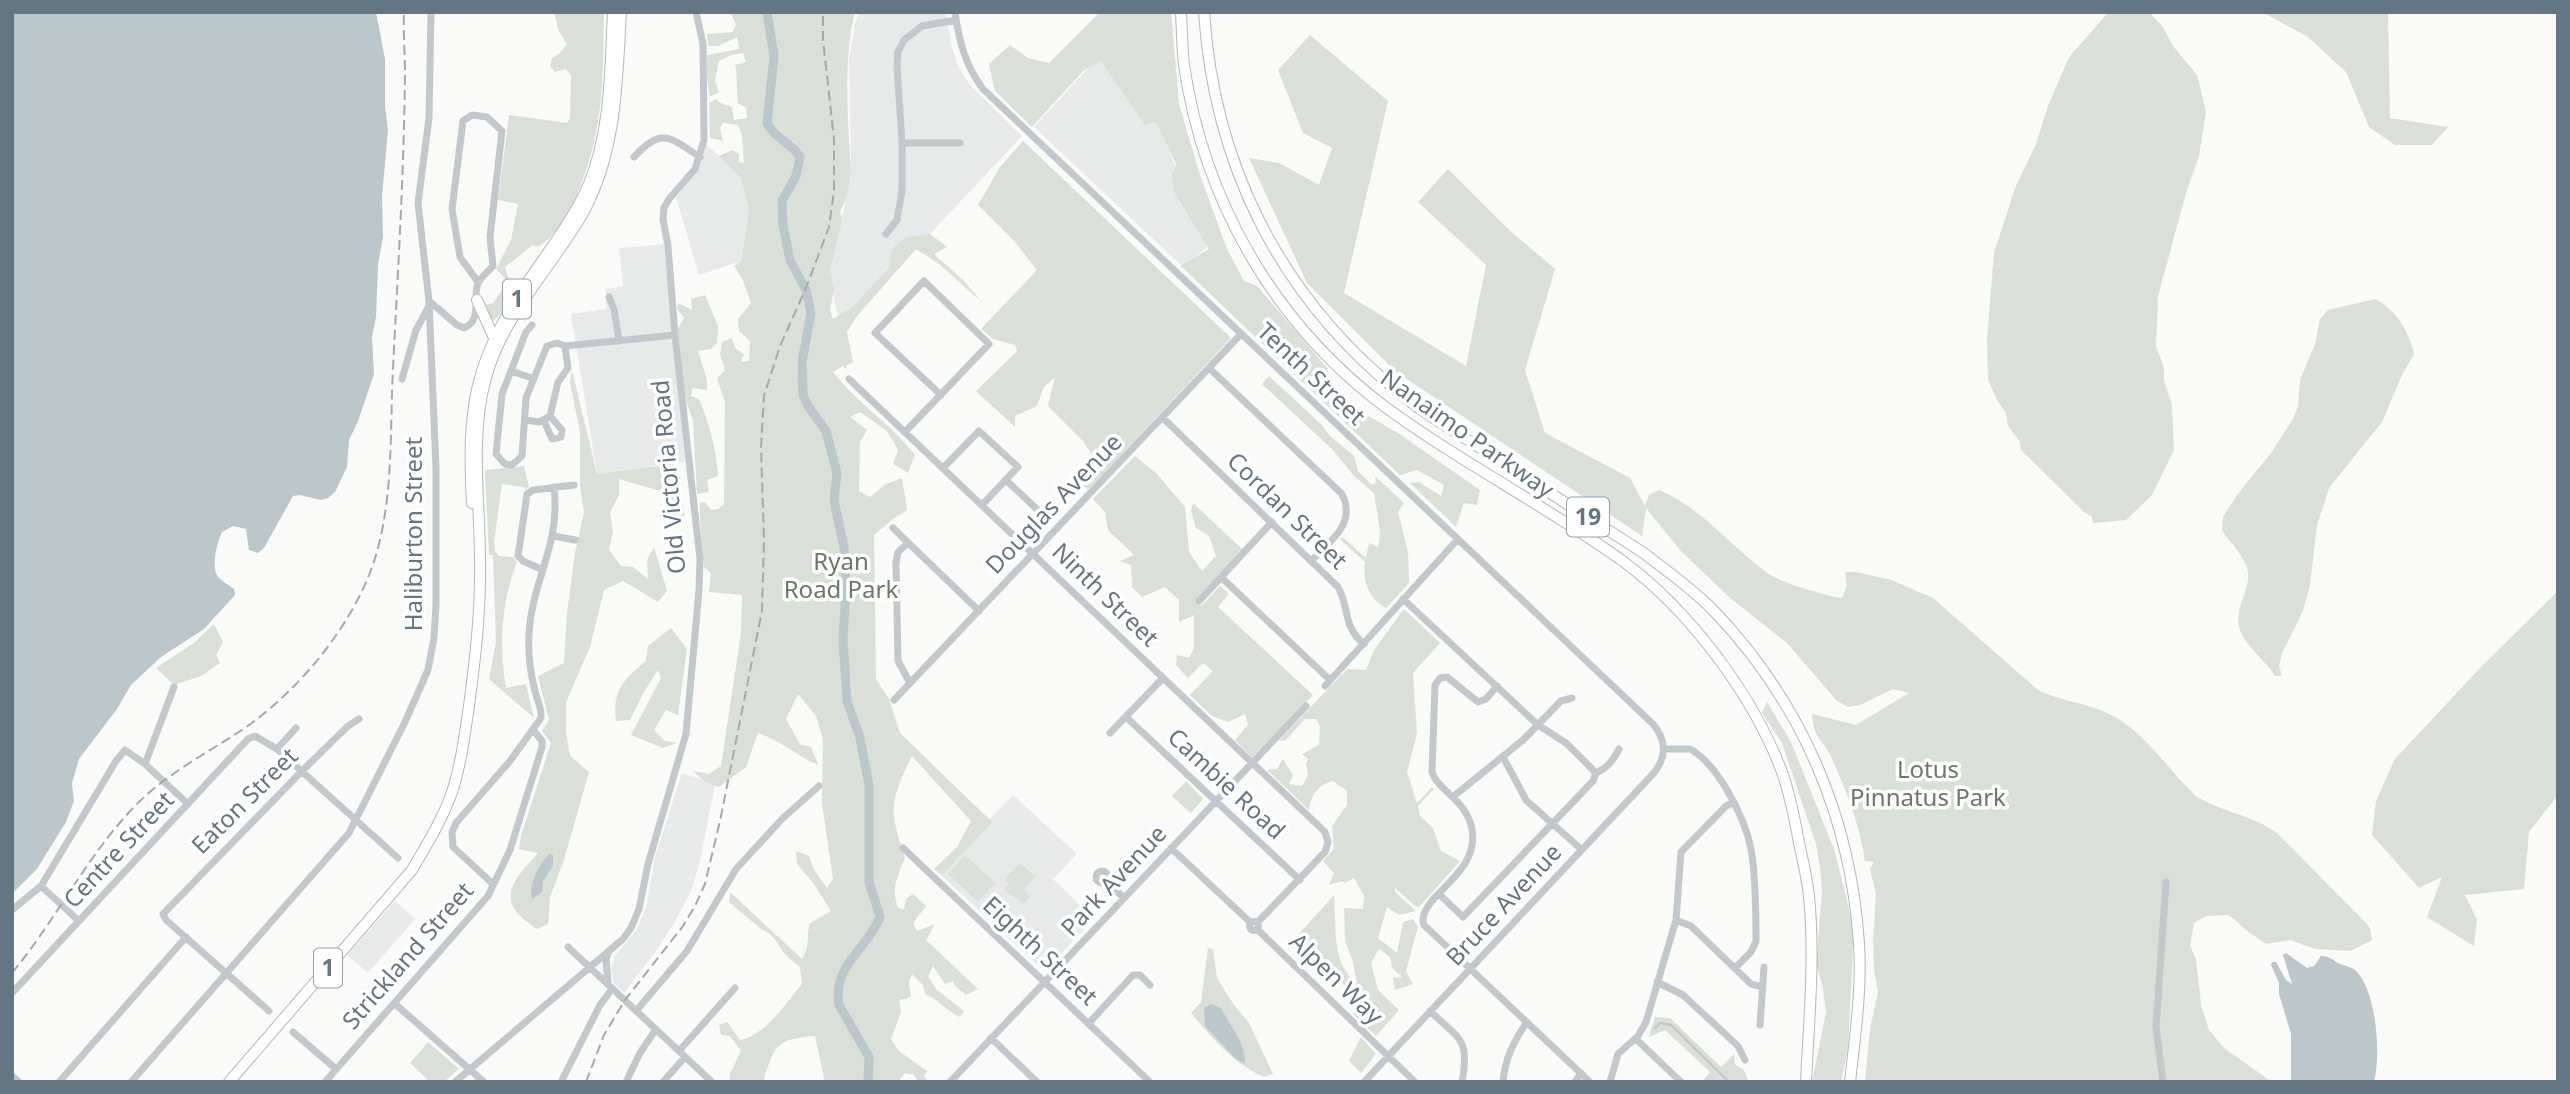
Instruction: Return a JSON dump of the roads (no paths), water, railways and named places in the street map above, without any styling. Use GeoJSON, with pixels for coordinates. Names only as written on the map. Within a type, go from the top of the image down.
{"type":"FeatureCollection","features":[{"type":"Feature","properties":{"kind":"highway","name":"1"},"geometry":{"type":"LineString","coordinates":[[479,600],[469,440],[472,404],[479,376],[494,338],[524,287],[578,208],[589,184],[604,129],[613,12]]}},
{"type":"Feature","properties":{"kind":"highway","name":"1"},"geometry":{"type":"LineString","coordinates":[[229,1082],[404,881],[432,836],[451,794],[457,775],[473,678],[480,562],[476,443],[485,379],[510,323],[562,246],[595,187],[611,131],[621,12]]}},
{"type":"Feature","properties":{"kind":"highway","name":"Nanaimo Parkway"},"geometry":{"type":"LineString","coordinates":[[1181,12],[1184,62],[1191,106],[1208,165],[1229,217],[1252,260],[1303,331],[1332,361],[1384,406],[1625,563],[1677,610],[1707,646],[1757,719],[1782,773],[1795,822],[1809,895],[1812,971],[1806,1082]]}},
{"type":"Feature","properties":{"kind":"highway","name":"Nanaimo Parkway"},"geometry":{"type":"LineString","coordinates":[[1204,12],[1207,53],[1217,106],[1230,153],[1247,197],[1297,286],[1329,325],[1396,391],[1645,554],[1681,582],[1714,611],[1761,666],[1797,720],[1837,814],[1851,869],[1860,957],[1850,1082]]}},
{"type":"Feature","properties":{"kind":"highway"},"geometry":{"type":"LineString","coordinates":[[477,300],[494,338]]}},
{"type":"Feature","properties":{"kind":"street","name":"Haliburton Street"},"geometry":{"type":"LineString","coordinates":[[131,1082],[337,848],[356,820],[424,681],[434,638],[436,468],[429,303],[418,203],[429,118],[431,12]]}},
{"type":"Feature","properties":{"kind":"street","name":"Old Victoria Road"},"geometry":{"type":"LineString","coordinates":[[455,1082],[610,950],[631,928],[639,909],[648,864],[685,734],[700,559],[663,219],[664,208],[695,169],[704,140],[703,44],[696,12]]}},
{"type":"Feature","properties":{"kind":"street"},"geometry":{"type":"LineString","coordinates":[[886,234],[897,220],[902,191],[898,52],[904,40],[922,26],[955,16]]}},
{"type":"Feature","properties":{"kind":"street","name":"Tenth Street"},"geometry":{"type":"LineString","coordinates":[[955,16],[963,56],[972,75],[983,89],[1653,724],[1662,737],[1664,749]]}},
{"type":"Feature","properties":{"kind":"street"},"geometry":{"type":"LineString","coordinates":[[402,379],[416,330],[429,303],[457,326],[464,328],[471,325],[475,318],[478,282],[460,257],[452,209],[463,121],[472,115],[487,117],[502,131],[490,237],[493,266],[478,282]]}},
{"type":"Feature","properties":{"kind":"street"},"geometry":{"type":"LineString","coordinates":[[634,157],[649,141],[657,138],[678,143],[700,157]]}},
{"type":"Feature","properties":{"kind":"street"},"geometry":{"type":"LineString","coordinates":[[902,143],[960,143]]}},
{"type":"Feature","properties":{"kind":"street"},"geometry":{"type":"LineString","coordinates":[[905,432],[941,395],[989,344],[924,281],[875,333],[941,395]]}},
{"type":"Feature","properties":{"kind":"street"},"geometry":{"type":"LineString","coordinates":[[609,297],[614,309],[619,341]]}},
{"type":"Feature","properties":{"kind":"street"},"geometry":{"type":"LineString","coordinates":[[532,325],[526,332],[502,394],[496,454],[505,464],[512,465],[522,456],[526,398],[547,346],[557,343],[565,346],[675,335]]}},
{"type":"Feature","properties":{"kind":"street","name":"Douglas Avenue"},"geometry":{"type":"LineString","coordinates":[[894,700],[1241,334]]}},
{"type":"Feature","properties":{"kind":"street"},"geometry":{"type":"LineString","coordinates":[[526,420],[547,419],[558,382],[568,368],[565,346]]}},
{"type":"Feature","properties":{"kind":"street"},"geometry":{"type":"LineString","coordinates":[[1209,368],[1342,494],[1348,513],[1345,523],[1311,561]]}},
{"type":"Feature","properties":{"kind":"street"},"geometry":{"type":"LineString","coordinates":[[511,371],[532,378]]}},
{"type":"Feature","properties":{"kind":"street","name":"Ninth Street"},"geometry":{"type":"LineString","coordinates":[[849,379],[1325,832],[1328,842],[1325,852],[1300,880]]}},
{"type":"Feature","properties":{"kind":"street","name":"Cordan Street"},"geometry":{"type":"LineString","coordinates":[[1163,418],[1338,587],[1343,596],[1352,632],[1364,644]]}},
{"type":"Feature","properties":{"kind":"street"},"geometry":{"type":"LineString","coordinates":[[943,468],[979,431],[1018,467],[982,505]]}},
{"type":"Feature","properties":{"kind":"street"},"geometry":{"type":"LineString","coordinates":[[1006,480],[1043,515]]}},
{"type":"Feature","properties":{"kind":"street"},"geometry":{"type":"LineString","coordinates":[[543,570],[522,560],[517,553],[527,494],[533,490],[574,485]]}},
{"type":"Feature","properties":{"kind":"street","name":"Strickland Street"},"geometry":{"type":"LineString","coordinates":[[325,1082],[488,896],[510,850],[542,747],[542,741],[534,731],[542,713],[531,674],[529,636],[534,596],[554,536],[554,487]]}},
{"type":"Feature","properties":{"kind":"street"},"geometry":{"type":"LineString","coordinates":[[1199,601],[1272,522]]}},
{"type":"Feature","properties":{"kind":"street"},"geometry":{"type":"LineString","coordinates":[[893,528],[979,611]]}},
{"type":"Feature","properties":{"kind":"street"},"geometry":{"type":"LineString","coordinates":[[554,536],[575,540]]}},
{"type":"Feature","properties":{"kind":"street"},"geometry":{"type":"LineString","coordinates":[[1221,577],[1328,683],[1458,539]]}},
{"type":"Feature","properties":{"kind":"street"},"geometry":{"type":"LineString","coordinates":[[907,544],[898,552],[897,563],[898,661],[910,683]]}},
{"type":"Feature","properties":{"kind":"street"},"geometry":{"type":"LineString","coordinates":[[1404,599],[1538,725],[1566,743],[1596,773]]}},
{"type":"Feature","properties":{"kind":"street"},"geometry":{"type":"LineString","coordinates":[[1497,686],[1486,699],[1478,702],[1447,677],[1440,678],[1435,685],[1433,777],[1454,796],[1465,811],[1472,827],[1473,843],[1462,871],[1424,910],[1422,919],[1424,925],[1590,1082]]}},
{"type":"Feature","properties":{"kind":"street"},"geometry":{"type":"LineString","coordinates":[[1110,733],[1163,678]]}},
{"type":"Feature","properties":{"kind":"street"},"geometry":{"type":"LineString","coordinates":[[145,764],[173,687]]}},
{"type":"Feature","properties":{"kind":"street"},"geometry":{"type":"LineString","coordinates":[[1454,796],[1503,757],[1561,701],[1572,698]]}},
{"type":"Feature","properties":{"kind":"street","name":"Park Avenue"},"geometry":{"type":"LineString","coordinates":[[950,1082],[1306,706]]}},
{"type":"Feature","properties":{"kind":"street","name":"Cambie Road"},"geometry":{"type":"LineString","coordinates":[[1126,717],[1300,880]]}},
{"type":"Feature","properties":{"kind":"street","name":"Eaton Street"},"geometry":{"type":"LineString","coordinates":[[186,937],[163,914],[302,771],[348,726],[359,719]]}},
{"type":"Feature","properties":{"kind":"street"},"geometry":{"type":"LineString","coordinates":[[296,728],[277,749],[398,858]]}},
{"type":"Feature","properties":{"kind":"street"},"geometry":{"type":"LineString","coordinates":[[493,884],[453,847],[456,824],[534,731]]}},
{"type":"Feature","properties":{"kind":"street","name":"Centre Street"},"geometry":{"type":"LineString","coordinates":[[12,993],[248,739],[255,736],[277,749]]}},
{"type":"Feature","properties":{"kind":"street"},"geometry":{"type":"LineString","coordinates":[[1664,749],[1685,748],[1696,752],[1718,774],[1751,847],[1756,933],[1754,947],[1735,968]]}},
{"type":"Feature","properties":{"kind":"street"},"geometry":{"type":"LineString","coordinates":[[1439,894],[1463,917],[1593,781],[1596,773],[1604,770],[1619,749]]}},
{"type":"Feature","properties":{"kind":"street","name":"Bruce Avenue"},"geometry":{"type":"LineString","coordinates":[[1364,1082],[1653,774],[1663,759],[1664,749]]}},
{"type":"Feature","properties":{"kind":"street"},"geometry":{"type":"LineString","coordinates":[[12,910],[41,886],[125,750],[145,764],[188,804]]}},
{"type":"Feature","properties":{"kind":"street"},"geometry":{"type":"LineString","coordinates":[[1503,757],[1526,800],[1582,850]]}},
{"type":"Feature","properties":{"kind":"street"},"geometry":{"type":"LineString","coordinates":[[636,1010],[687,951],[736,869],[783,818],[820,786]]}},
{"type":"Feature","properties":{"kind":"street"},"geometry":{"type":"LineString","coordinates":[[1610,1082],[1618,1054],[1636,1039],[1646,1022],[1676,920],[1681,852],[1732,803]]}},
{"type":"Feature","properties":{"kind":"street"},"geometry":{"type":"LineString","coordinates":[[1473,843],[1482,842]]}},
{"type":"Feature","properties":{"kind":"street","name":"Eighth Street"},"geometry":{"type":"LineString","coordinates":[[903,848],[1150,1082]]}},
{"type":"Feature","properties":{"kind":"street","name":"Alpen Way"},"geometry":{"type":"LineString","coordinates":[[1171,848],[1255,925],[1415,1082]]}},
{"type":"Feature","properties":{"kind":"street"},"geometry":{"type":"LineString","coordinates":[[1255,925],[1300,880]]}},
{"type":"Feature","properties":{"kind":"street"},"geometry":{"type":"LineString","coordinates":[[1106,881],[1124,898]]}},
{"type":"Feature","properties":{"kind":"street"},"geometry":{"type":"LineString","coordinates":[[2163,1082],[2156,1027],[2166,881]]}},
{"type":"Feature","properties":{"kind":"street"},"geometry":{"type":"LineString","coordinates":[[41,886],[79,921]]}},
{"type":"Feature","properties":{"kind":"street"},"geometry":{"type":"LineString","coordinates":[[1676,920],[1691,926],[1751,984],[1763,987]]}},
{"type":"Feature","properties":{"kind":"street"},"geometry":{"type":"LineString","coordinates":[[59,1082],[186,937],[269,1011]]}},
{"type":"Feature","properties":{"kind":"street"},"geometry":{"type":"LineString","coordinates":[[568,947],[712,1082]]}},
{"type":"Feature","properties":{"kind":"street"},"geometry":{"type":"LineString","coordinates":[[561,1082],[610,987],[606,959],[610,950]]}},
{"type":"Feature","properties":{"kind":"street"},"geometry":{"type":"LineString","coordinates":[[1760,1025],[1764,967]]}},
{"type":"Feature","properties":{"kind":"street"},"geometry":{"type":"LineString","coordinates":[[1088,1024],[1134,975],[1140,975],[1150,985]]}},
{"type":"Feature","properties":{"kind":"street"},"geometry":{"type":"LineString","coordinates":[[1657,982],[1684,995],[1738,1046],[1745,1060]]}},
{"type":"Feature","properties":{"kind":"street"},"geometry":{"type":"LineString","coordinates":[[663,1082],[735,988]]}},
{"type":"Feature","properties":{"kind":"street"},"geometry":{"type":"LineString","coordinates":[[394,1003],[484,1082]]}},
{"type":"Feature","properties":{"kind":"street"},"geometry":{"type":"LineString","coordinates":[[1430,1011],[1461,1041],[1465,1049],[1462,1082]]}},
{"type":"Feature","properties":{"kind":"street"},"geometry":{"type":"LineString","coordinates":[[1503,1082],[1513,1043],[1527,1022]]}},
{"type":"Feature","properties":{"kind":"street"},"geometry":{"type":"LineString","coordinates":[[626,1082],[640,1053],[656,1029]]}},
{"type":"Feature","properties":{"kind":"street"},"geometry":{"type":"LineString","coordinates":[[293,1032],[336,1069]]}},
{"type":"Feature","properties":{"kind":"street"},"geometry":{"type":"LineString","coordinates":[[991,1038],[1037,1082]]}},
{"type":"Feature","properties":{"kind":"street"},"geometry":{"type":"LineString","coordinates":[[1636,1039],[1681,1082]]}},
{"type":"Feature","properties":{"kind":"street"},"geometry":{"type":"LineString","coordinates":[[1575,1082],[1581,1073]]}},
{"type":"Feature","properties":{"kind":"street"},"geometry":{"type":"LineString","coordinates":[[12,1076],[19,1082]]}},
{"type":"Feature","properties":{"kind":"waterway"},"geometry":{"type":"LineString","coordinates":[[767,12],[774,56],[767,123],[800,157],[796,176],[782,201],[783,225],[790,260],[806,290],[811,313],[802,362],[803,395],[826,431],[837,473],[834,501],[844,547],[846,589],[843,640],[847,701],[860,738],[869,785],[869,882],[880,917],[845,968],[838,991],[839,1005],[869,1057],[868,1082]]}},
{"type":"Feature","properties":{"kind":"waterway"},"geometry":{"type":"LineString","coordinates":[[1655,1028],[1660,1023],[1671,1025],[1729,1082]]}},
{"type":"Feature","properties":{"kind":"railway"},"geometry":{"type":"LineString","coordinates":[[12,973],[104,843],[138,803],[175,773],[260,717],[309,670],[348,616],[371,570],[385,514],[390,456],[403,147],[404,12]]}},
{"type":"Feature","properties":{"kind":"railway"},"geometry":{"type":"LineString","coordinates":[[586,1082],[604,1035],[625,1000],[683,926],[695,906],[705,884],[720,821],[762,611],[764,540],[761,447],[764,396],[780,346],[829,227],[834,191],[834,139],[823,40],[823,12]]}},
{"type":"Feature","properties":{"kind":"park label","name":"Ryan Road Park"},"geometry":{"type":"Point","coordinates":[841,576]}},
{"type":"Feature","properties":{"kind":"park label","name":"Lotus Pinnatus Park"},"geometry":{"type":"Point","coordinates":[1928,784]}}]}
